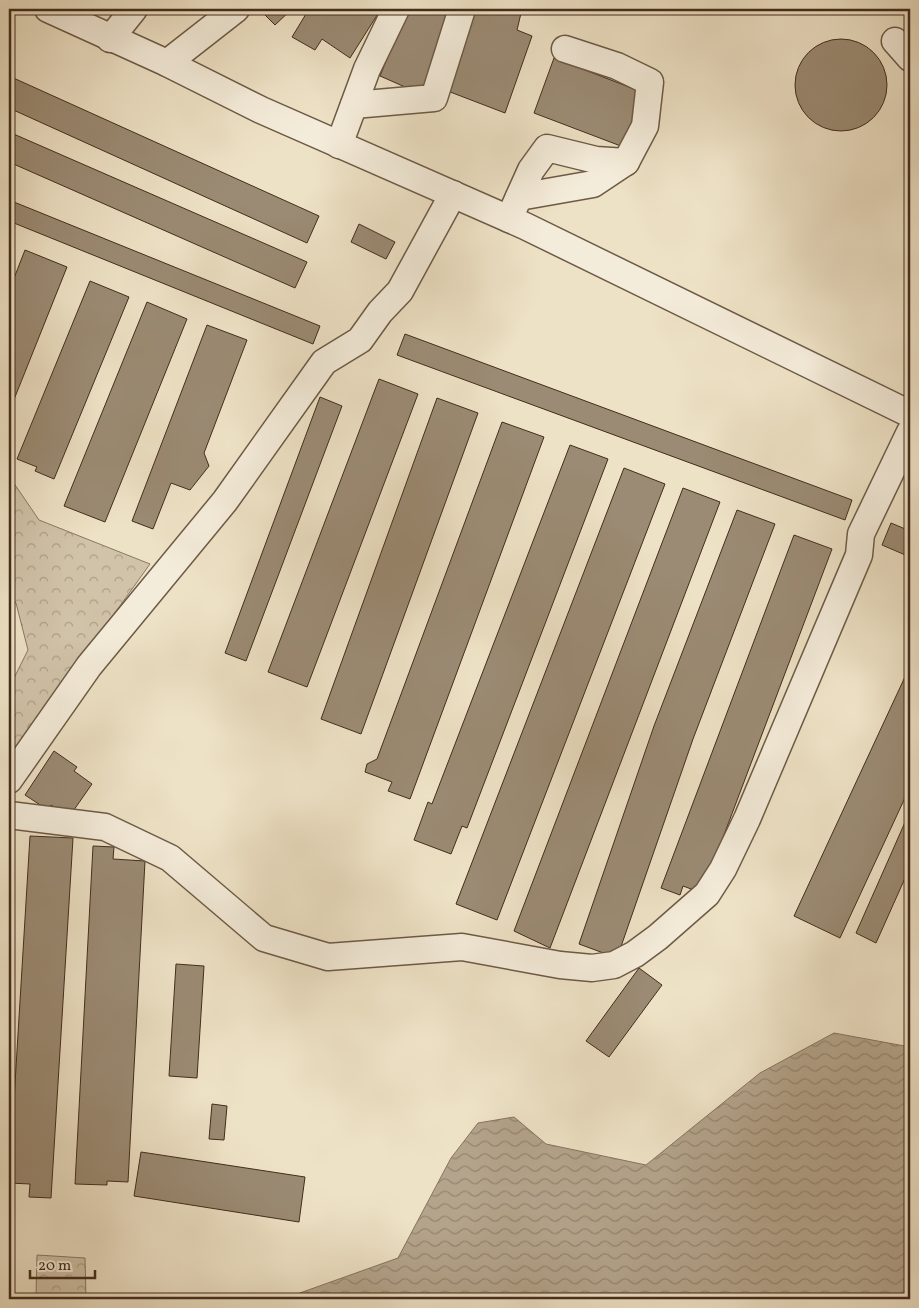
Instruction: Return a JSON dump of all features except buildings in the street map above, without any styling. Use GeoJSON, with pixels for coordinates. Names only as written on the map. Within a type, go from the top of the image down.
{"type":"FeatureCollection","features":[{"type":"Feature","properties":{"kind":"street"},"geometry":{"type":"LineString","coordinates":[[48,9],[110,39],[168,63],[261,110],[453,194],[514,208],[910,414]]}},
{"type":"Feature","properties":{"kind":"street"},"geometry":{"type":"LineString","coordinates":[[110,39],[134,9]]}},
{"type":"Feature","properties":{"kind":"street"},"geometry":{"type":"LineString","coordinates":[[168,63],[236,9]]}},
{"type":"Feature","properties":{"kind":"street"},"geometry":{"type":"LineString","coordinates":[[339,145],[367,69],[396,9]]}},
{"type":"Feature","properties":{"kind":"street"},"geometry":{"type":"LineString","coordinates":[[354,105],[434,98],[462,9]]}},
{"type":"Feature","properties":{"kind":"street"},"geometry":{"type":"LineString","coordinates":[[514,208],[593,184],[626,162],[645,126],[650,82],[617,66],[565,48]]}},
{"type":"Feature","properties":{"kind":"street"},"geometry":{"type":"LineString","coordinates":[[514,208],[531,170],[546,148],[596,160],[626,162]]}},
{"type":"Feature","properties":{"kind":"street"},"geometry":{"type":"LineString","coordinates":[[9,780],[89,666],[225,501],[324,362],[360,340],[380,312],[400,291],[453,194]]}},
{"type":"Feature","properties":{"kind":"street"},"geometry":{"type":"LineString","coordinates":[[9,815],[105,826],[170,858],[264,938],[328,957],[462,947],[560,965],[592,968],[614,965],[635,954],[707,894],[723,869],[747,819],[859,555],[861,534],[910,432]]}},
{"type":"Feature","properties":{"kind":"green space"},"geometry":{"type":"Polygon","coordinates":[[[9,476],[39,520],[150,564],[10,759],[9,688],[28,650],[16,603],[9,597],[9,476]]]}},
{"type":"Feature","properties":{"kind":"green space"},"geometry":{"type":"Polygon","coordinates":[[[37,1255],[85,1258],[86,1299],[9,1299],[9,1296],[36,1297],[37,1255]]]}},
{"type":"Feature","properties":{"kind":"water"},"geometry":{"type":"Polygon","coordinates":[[[834,1033],[910,1047],[910,1299],[283,1299],[398,1258],[451,1158],[478,1123],[514,1117],[546,1144],[646,1165],[760,1073],[834,1033]]]}}]}
